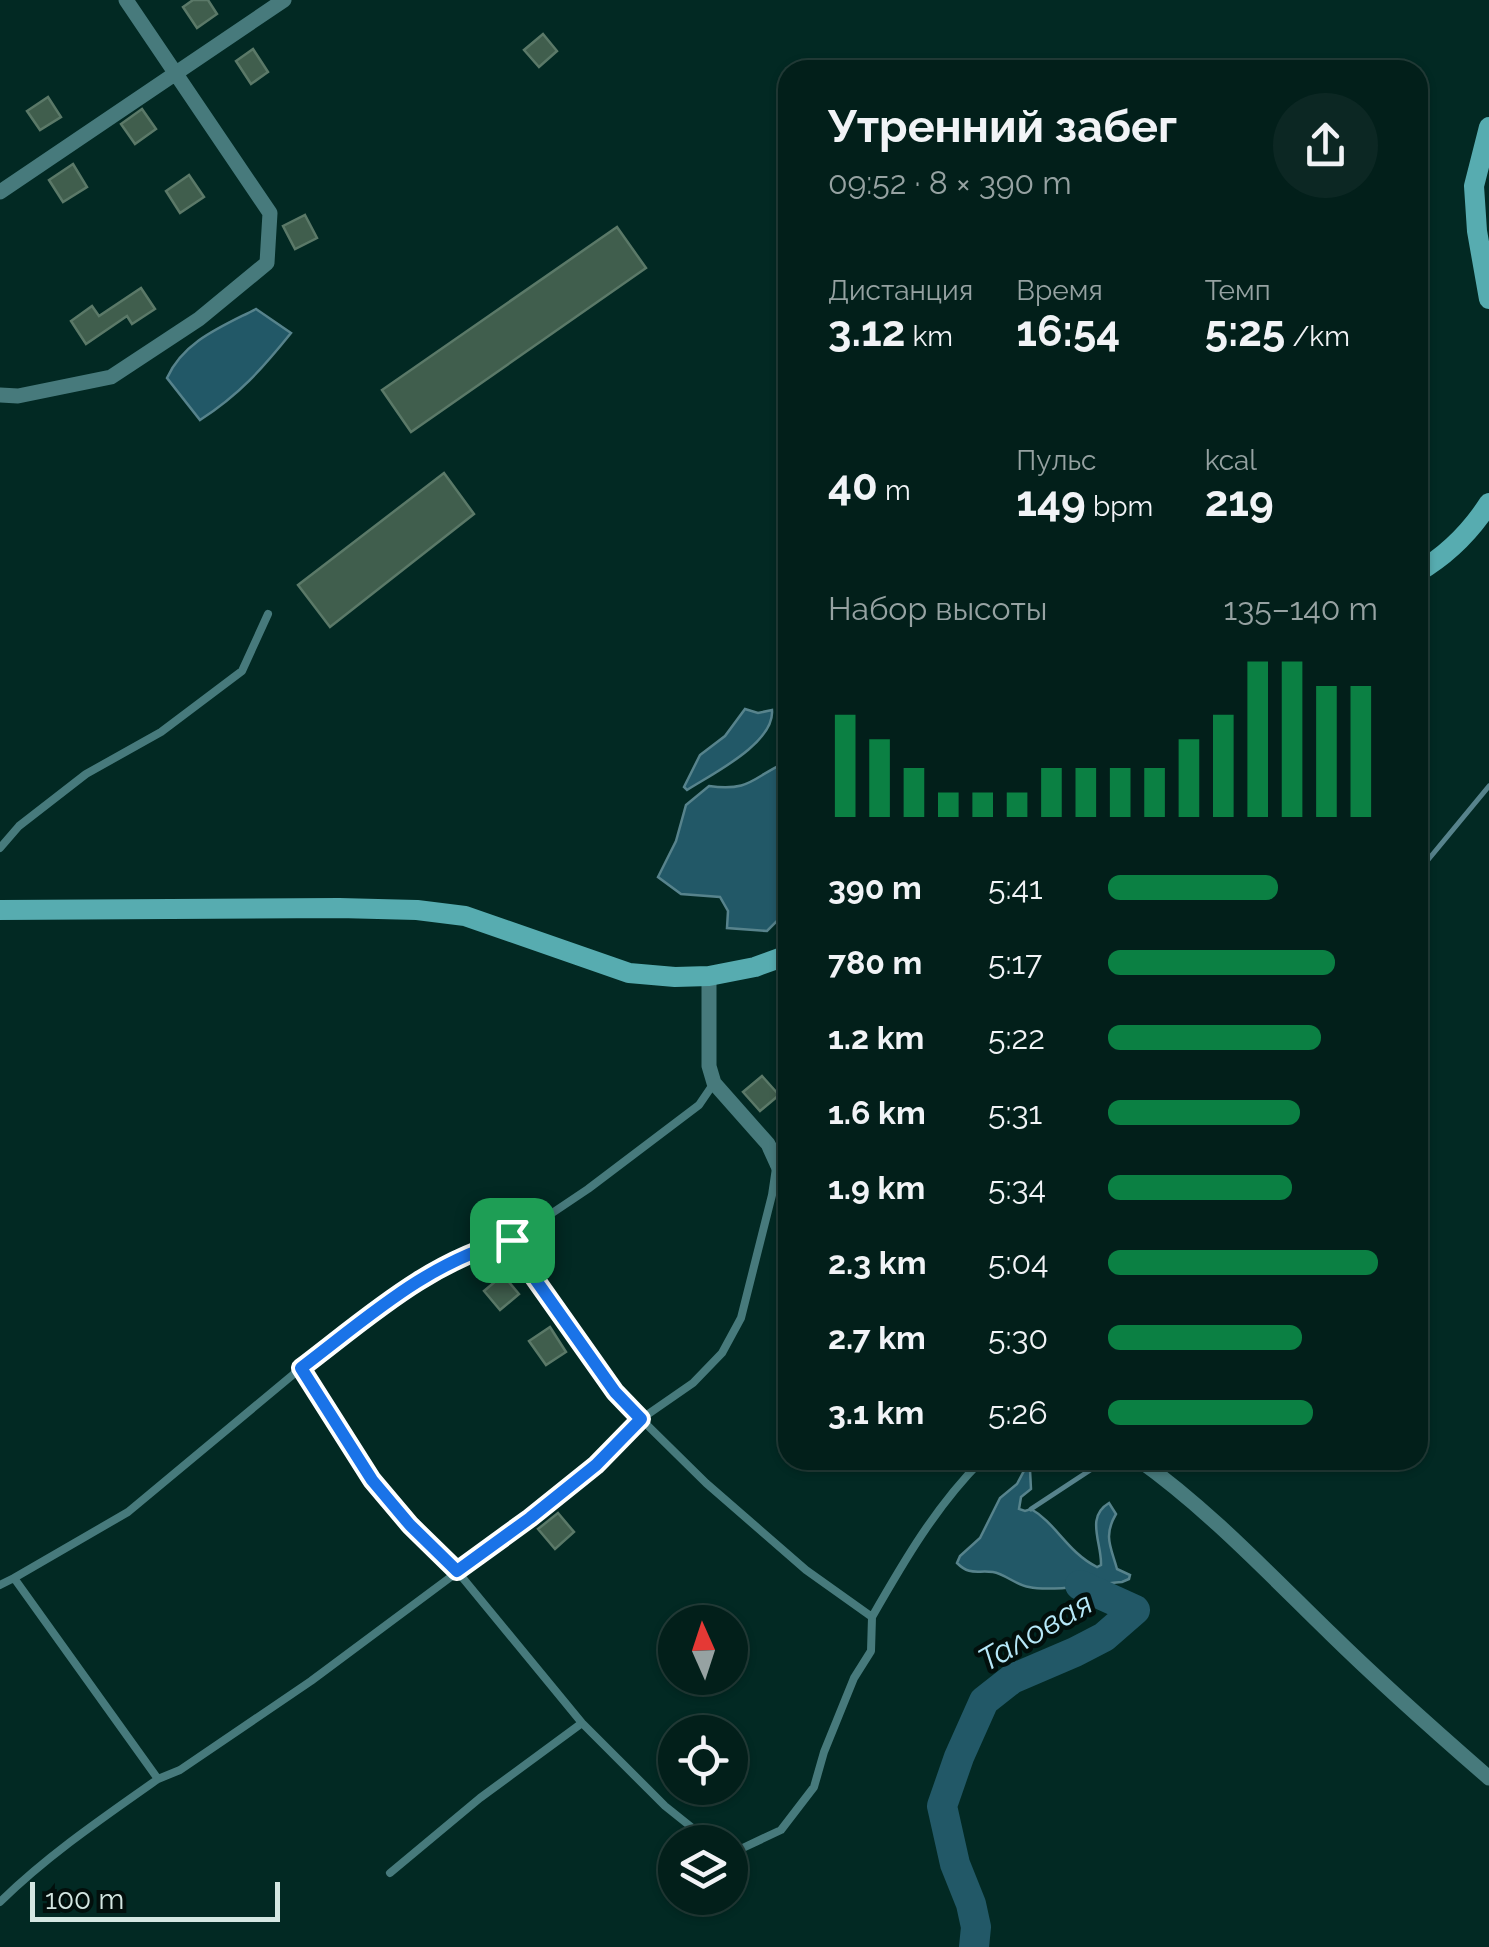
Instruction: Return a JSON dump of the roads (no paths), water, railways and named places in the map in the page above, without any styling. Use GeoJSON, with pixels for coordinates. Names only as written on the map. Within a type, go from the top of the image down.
{"type":"FeatureCollection","features":[{"type":"Feature","properties":{"kind":"main road"},"geometry":{"type":"LineString","coordinates":[[1489,127],[1474,186],[1489,299]]}},
{"type":"Feature","properties":{"kind":"main road"},"geometry":{"type":"LineString","coordinates":[[1428,566],[1474,527],[1489,504]]}},
{"type":"Feature","properties":{"kind":"main road"},"geometry":{"type":"LineString","coordinates":[[0,910],[416,910],[465,916],[629,973],[710,976],[778,959]]}},
{"type":"Feature","properties":{"kind":"street"},"geometry":{"type":"LineString","coordinates":[[0,395],[18,396],[111,376],[199,319],[268,263],[270,214],[126,0]]}},
{"type":"Feature","properties":{"kind":"street"},"geometry":{"type":"LineString","coordinates":[[0,192],[284,0]]}},
{"type":"Feature","properties":{"kind":"street"},"geometry":{"type":"LineString","coordinates":[[710,976],[709,1066],[714,1082],[768,1144],[777,1164]]}},
{"type":"Feature","properties":{"kind":"street"},"geometry":{"type":"LineString","coordinates":[[1151,1470],[1244,1549],[1386,1688],[1489,1778]]}},
{"type":"Feature","properties":{"kind":"lane"},"geometry":{"type":"LineString","coordinates":[[0,848],[19,826],[86,774],[160,732],[242,671],[268,614]]}},
{"type":"Feature","properties":{"kind":"lane"},"geometry":{"type":"LineString","coordinates":[[0,1585],[128,1512],[301,1368],[420,1278],[512,1240],[588,1189],[699,1105],[714,1082]]}},
{"type":"Feature","properties":{"kind":"lane"},"geometry":{"type":"LineString","coordinates":[[0,1902],[38,1867],[158,1778],[180,1770],[311,1681],[530,1518],[596,1465],[641,1419],[693,1383],[722,1353],[741,1318],[777,1164]]}},
{"type":"Feature","properties":{"kind":"lane"},"geometry":{"type":"LineString","coordinates":[[512,1240],[615,1392],[706,1483],[806,1570],[872,1617]]}},
{"type":"Feature","properties":{"kind":"lane"},"geometry":{"type":"LineString","coordinates":[[301,1368],[372,1480],[410,1525],[457,1571],[582,1722],[664,1806],[688,1825]]}},
{"type":"Feature","properties":{"kind":"lane"},"geometry":{"type":"LineString","coordinates":[[748,1846],[781,1830],[814,1787],[854,1678],[871,1651],[872,1617],[911,1548],[972,1470]]}},
{"type":"Feature","properties":{"kind":"lane"},"geometry":{"type":"LineString","coordinates":[[14,1578],[158,1778]]}},
{"type":"Feature","properties":{"kind":"lane"},"geometry":{"type":"LineString","coordinates":[[390,1873],[480,1798],[582,1722]]}},
{"type":"Feature","properties":{"kind":"water"},"geometry":{"type":"Polygon","coordinates":[[[256,309],[291,333],[249,381],[200,420],[167,378],[193,345],[256,309]]]}},
{"type":"Feature","properties":{"kind":"water"},"geometry":{"type":"Polygon","coordinates":[[[745,709],[758,713],[772,710],[764,734],[740,756],[687,790],[684,787],[700,755],[725,736],[745,709]]]}},
{"type":"Feature","properties":{"kind":"water"},"geometry":{"type":"Polygon","coordinates":[[[778,767],[778,920],[767,931],[727,928],[728,911],[720,897],[681,894],[658,877],[676,841],[686,805],[709,786],[744,785],[778,767]]]}},
{"type":"Feature","properties":{"kind":"water"},"geometry":{"type":"Polygon","coordinates":[[[1024,1470],[1030,1470],[1031,1489],[1021,1497],[1019,1509],[1031,1509],[1040,1515],[1078,1554],[1097,1567],[1101,1565],[1096,1523],[1109,1503],[1116,1514],[1109,1535],[1111,1548],[1117,1569],[1130,1575],[1129,1579],[1038,1588],[993,1572],[970,1571],[957,1563],[980,1538],[1000,1498],[1017,1484],[1024,1470]]]}},
{"type":"Feature","properties":{"kind":"waterway"},"geometry":{"type":"LineString","coordinates":[[1428,860],[1489,786]]}},
{"type":"Feature","properties":{"kind":"waterway"},"geometry":{"type":"LineString","coordinates":[[1031,1509],[1090,1470]]}},
{"type":"Feature","properties":{"kind":"waterway","name":"Таловая"},"geometry":{"type":"LineString","coordinates":[[974,1947],[976,1927],[971,1904],[955,1864],[942,1806],[984,1701],[1012,1679],[1104,1637],[1135,1610],[1080,1585]]}}]}
